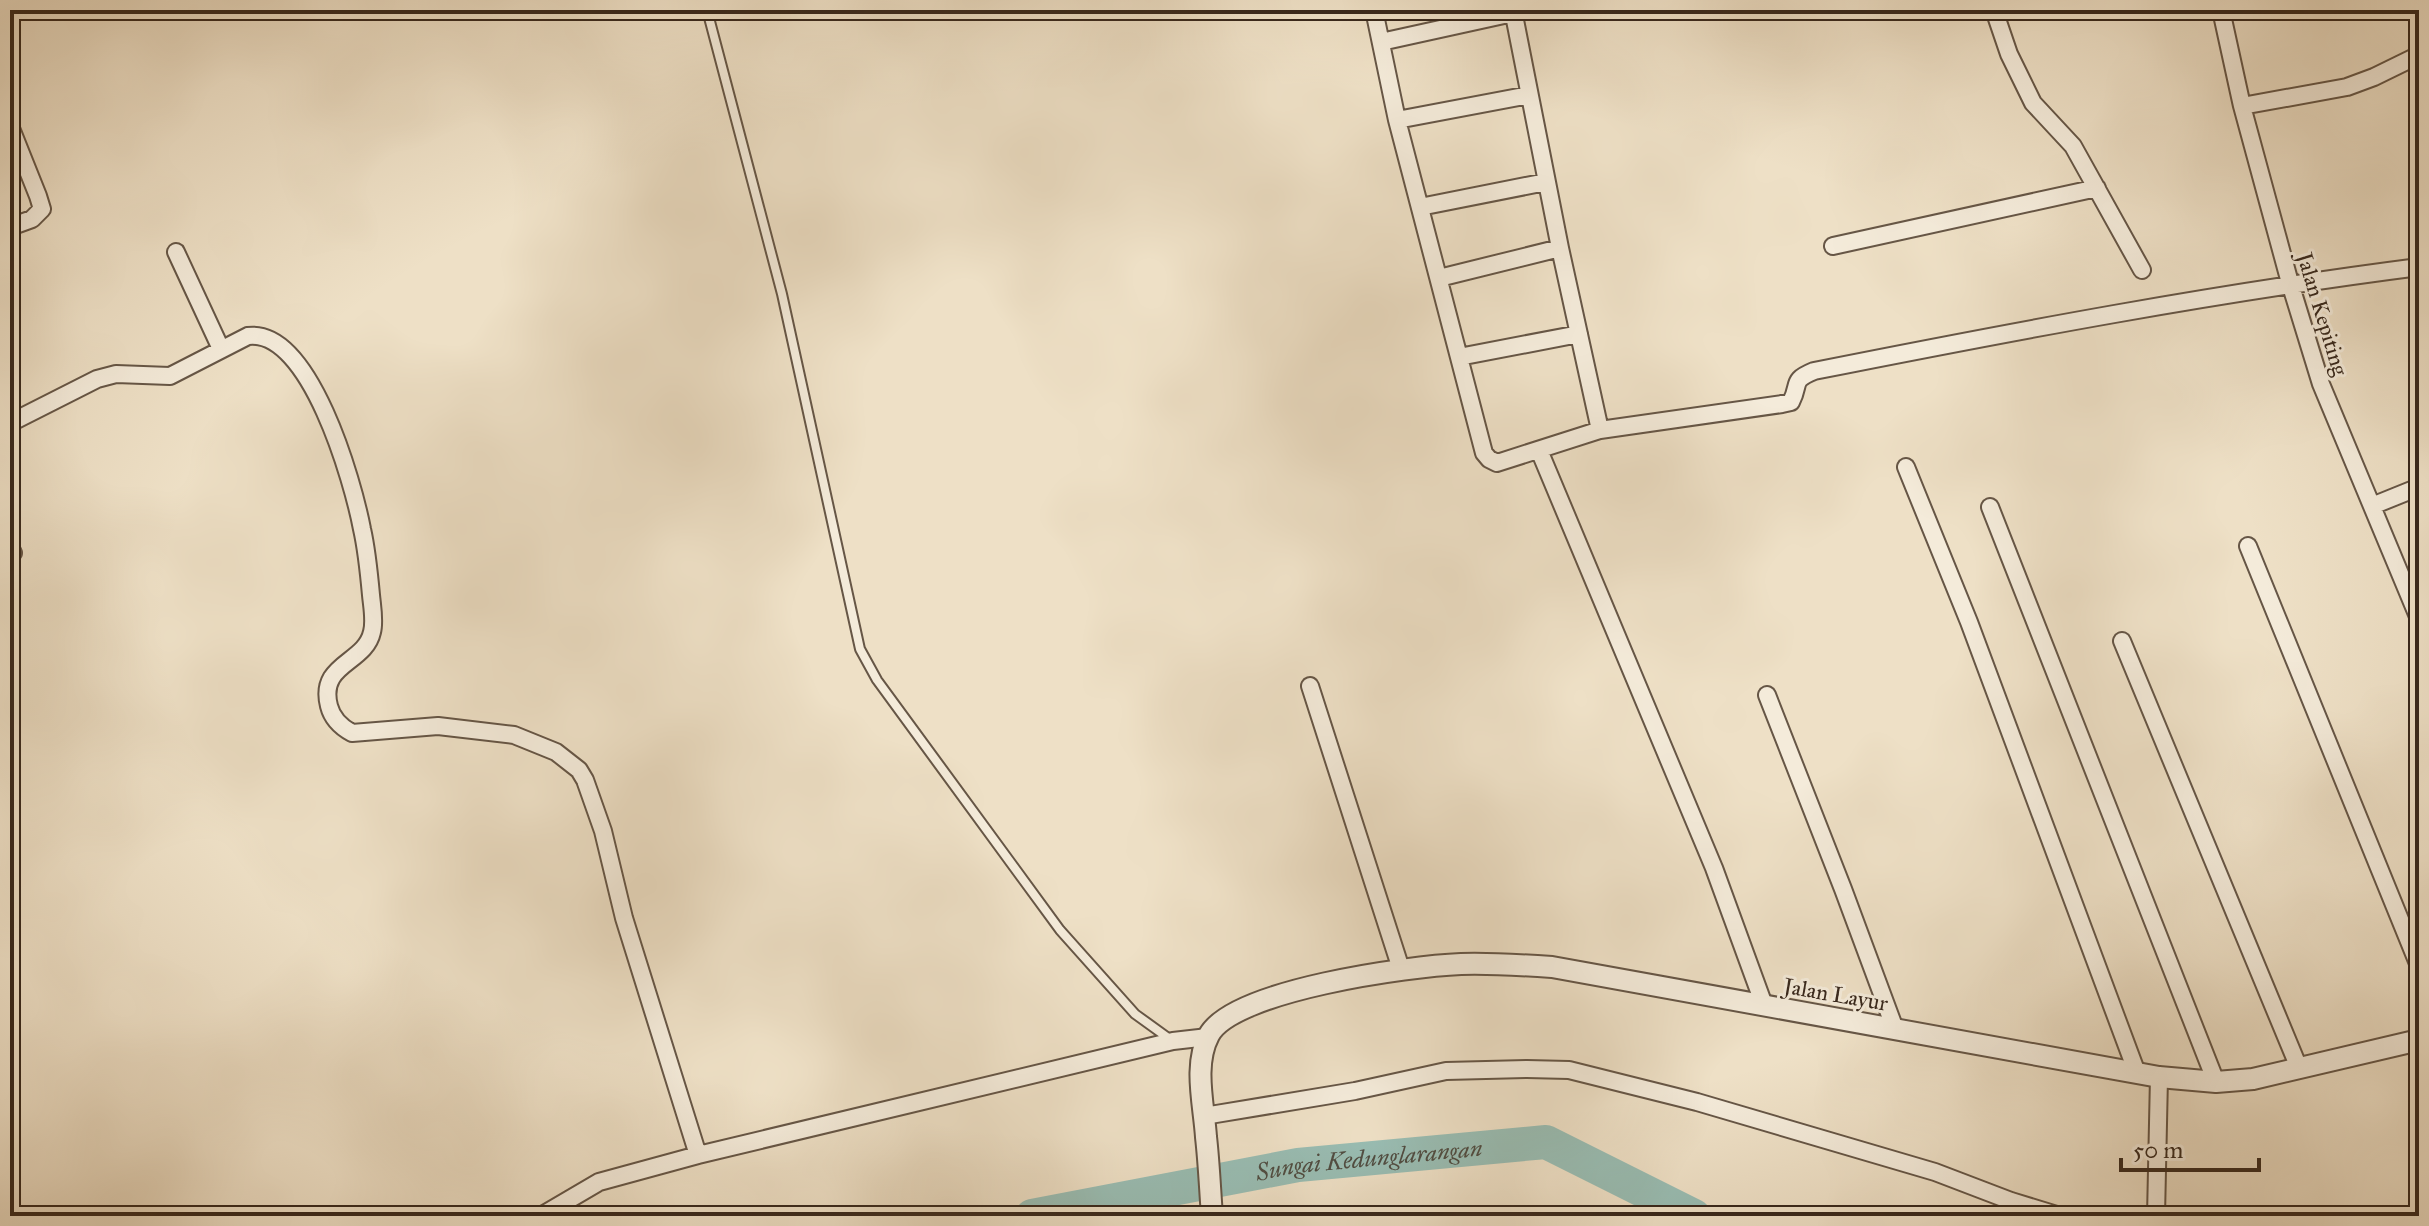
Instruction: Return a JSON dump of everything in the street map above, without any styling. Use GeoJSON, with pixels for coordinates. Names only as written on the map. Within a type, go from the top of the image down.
{"type":"FeatureCollection","features":[{"type":"Feature","properties":{"kind":"street"},"geometry":{"type":"LineString","coordinates":[[1374,10],[1397,120],[1484,453],[1497,463],[1600,430],[1791,402],[1795,384],[1802,376],[1814,371],[2290,283],[2419,267]]}},
{"type":"Feature","properties":{"kind":"street"},"geometry":{"type":"LineString","coordinates":[[1994,10],[2009,54],[2033,103],[2073,146],[2142,270]]}},
{"type":"Feature","properties":{"kind":"street","name":"Jalan Kepiting"},"geometry":{"type":"LineString","coordinates":[[2221,10],[2242,106],[2321,384],[2372,506],[2413,589],[2419,619]]}},
{"type":"Feature","properties":{"kind":"street"},"geometry":{"type":"LineString","coordinates":[[1381,42],[1513,11],[1546,182],[1600,430]]}},
{"type":"Feature","properties":{"kind":"street"},"geometry":{"type":"LineString","coordinates":[[2242,106],[2347,87],[2419,55]]}},
{"type":"Feature","properties":{"kind":"street"},"geometry":{"type":"LineString","coordinates":[[1397,120],[1529,95]]}},
{"type":"Feature","properties":{"kind":"street"},"geometry":{"type":"LineString","coordinates":[[10,126],[42,209],[32,219],[10,227]]}},
{"type":"Feature","properties":{"kind":"street"},"geometry":{"type":"LineString","coordinates":[[1420,207],[1546,182]]}},
{"type":"Feature","properties":{"kind":"street"},"geometry":{"type":"LineString","coordinates":[[1833,246],[2097,188]]}},
{"type":"Feature","properties":{"kind":"street"},"geometry":{"type":"LineString","coordinates":[[1439,278],[1560,248]]}},
{"type":"Feature","properties":{"kind":"street"},"geometry":{"type":"LineString","coordinates":[[176,252],[221,349]]}},
{"type":"Feature","properties":{"kind":"street"},"geometry":{"type":"LineString","coordinates":[[1459,357],[1579,334]]}},
{"type":"Feature","properties":{"kind":"street"},"geometry":{"type":"LineString","coordinates":[[10,423],[97,379],[116,374],[170,376],[239,339],[256,335],[266,338],[294,359],[318,395],[341,450],[362,526],[369,570],[372,631],[366,644],[329,680],[328,701],[335,719],[352,733],[438,726],[514,735],[556,752],[579,770],[603,831],[624,918],[698,1155]]}},
{"type":"Feature","properties":{"kind":"street"},"geometry":{"type":"LineString","coordinates":[[1539,450],[1714,868],[1764,1005]]}},
{"type":"Feature","properties":{"kind":"street"},"geometry":{"type":"LineString","coordinates":[[1906,467],[1969,622],[2137,1073]]}},
{"type":"Feature","properties":{"kind":"street"},"geometry":{"type":"LineString","coordinates":[[2372,506],[2419,487]]}},
{"type":"Feature","properties":{"kind":"street"},"geometry":{"type":"LineString","coordinates":[[1990,507],[2216,1082]]}},
{"type":"Feature","properties":{"kind":"street"},"geometry":{"type":"LineString","coordinates":[[2248,546],[2419,966]]}},
{"type":"Feature","properties":{"kind":"street"},"geometry":{"type":"LineString","coordinates":[[2122,641],[2299,1068]]}},
{"type":"Feature","properties":{"kind":"street"},"geometry":{"type":"LineString","coordinates":[[1310,686],[1401,969]]}},
{"type":"Feature","properties":{"kind":"street"},"geometry":{"type":"LineString","coordinates":[[1767,695],[1895,1029]]}},
{"type":"Feature","properties":{"kind":"street","name":"Jalan Layur"},"geometry":{"type":"LineString","coordinates":[[1208,1037],[1216,1025],[1244,1006],[1273,995],[1401,969],[1506,964],[1552,967],[2159,1077],[2216,1082],[2253,1079],[2419,1040]]}},
{"type":"Feature","properties":{"kind":"street"},"geometry":{"type":"LineString","coordinates":[[541,1216],[599,1182],[698,1155],[1173,1041],[1208,1037],[1200,1067],[1212,1216]]}},
{"type":"Feature","properties":{"kind":"street"},"geometry":{"type":"LineString","coordinates":[[1204,1116],[1355,1091],[1446,1071],[1569,1070],[1697,1102],[1935,1172],[2060,1216]]}},
{"type":"Feature","properties":{"kind":"street"},"geometry":{"type":"LineString","coordinates":[[2156,1216],[2159,1077]]}},
{"type":"Feature","properties":{"kind":"lane"},"geometry":{"type":"LineString","coordinates":[[707,10],[782,294],[860,649],[877,680],[1060,930],[1135,1014],[1173,1041]]}},
{"type":"Feature","properties":{"kind":"waterway","name":"Sungai Kedunglarangan"},"geometry":{"type":"LineString","coordinates":[[1032,1216],[1298,1165],[1546,1142],[1694,1216]]}}]}
